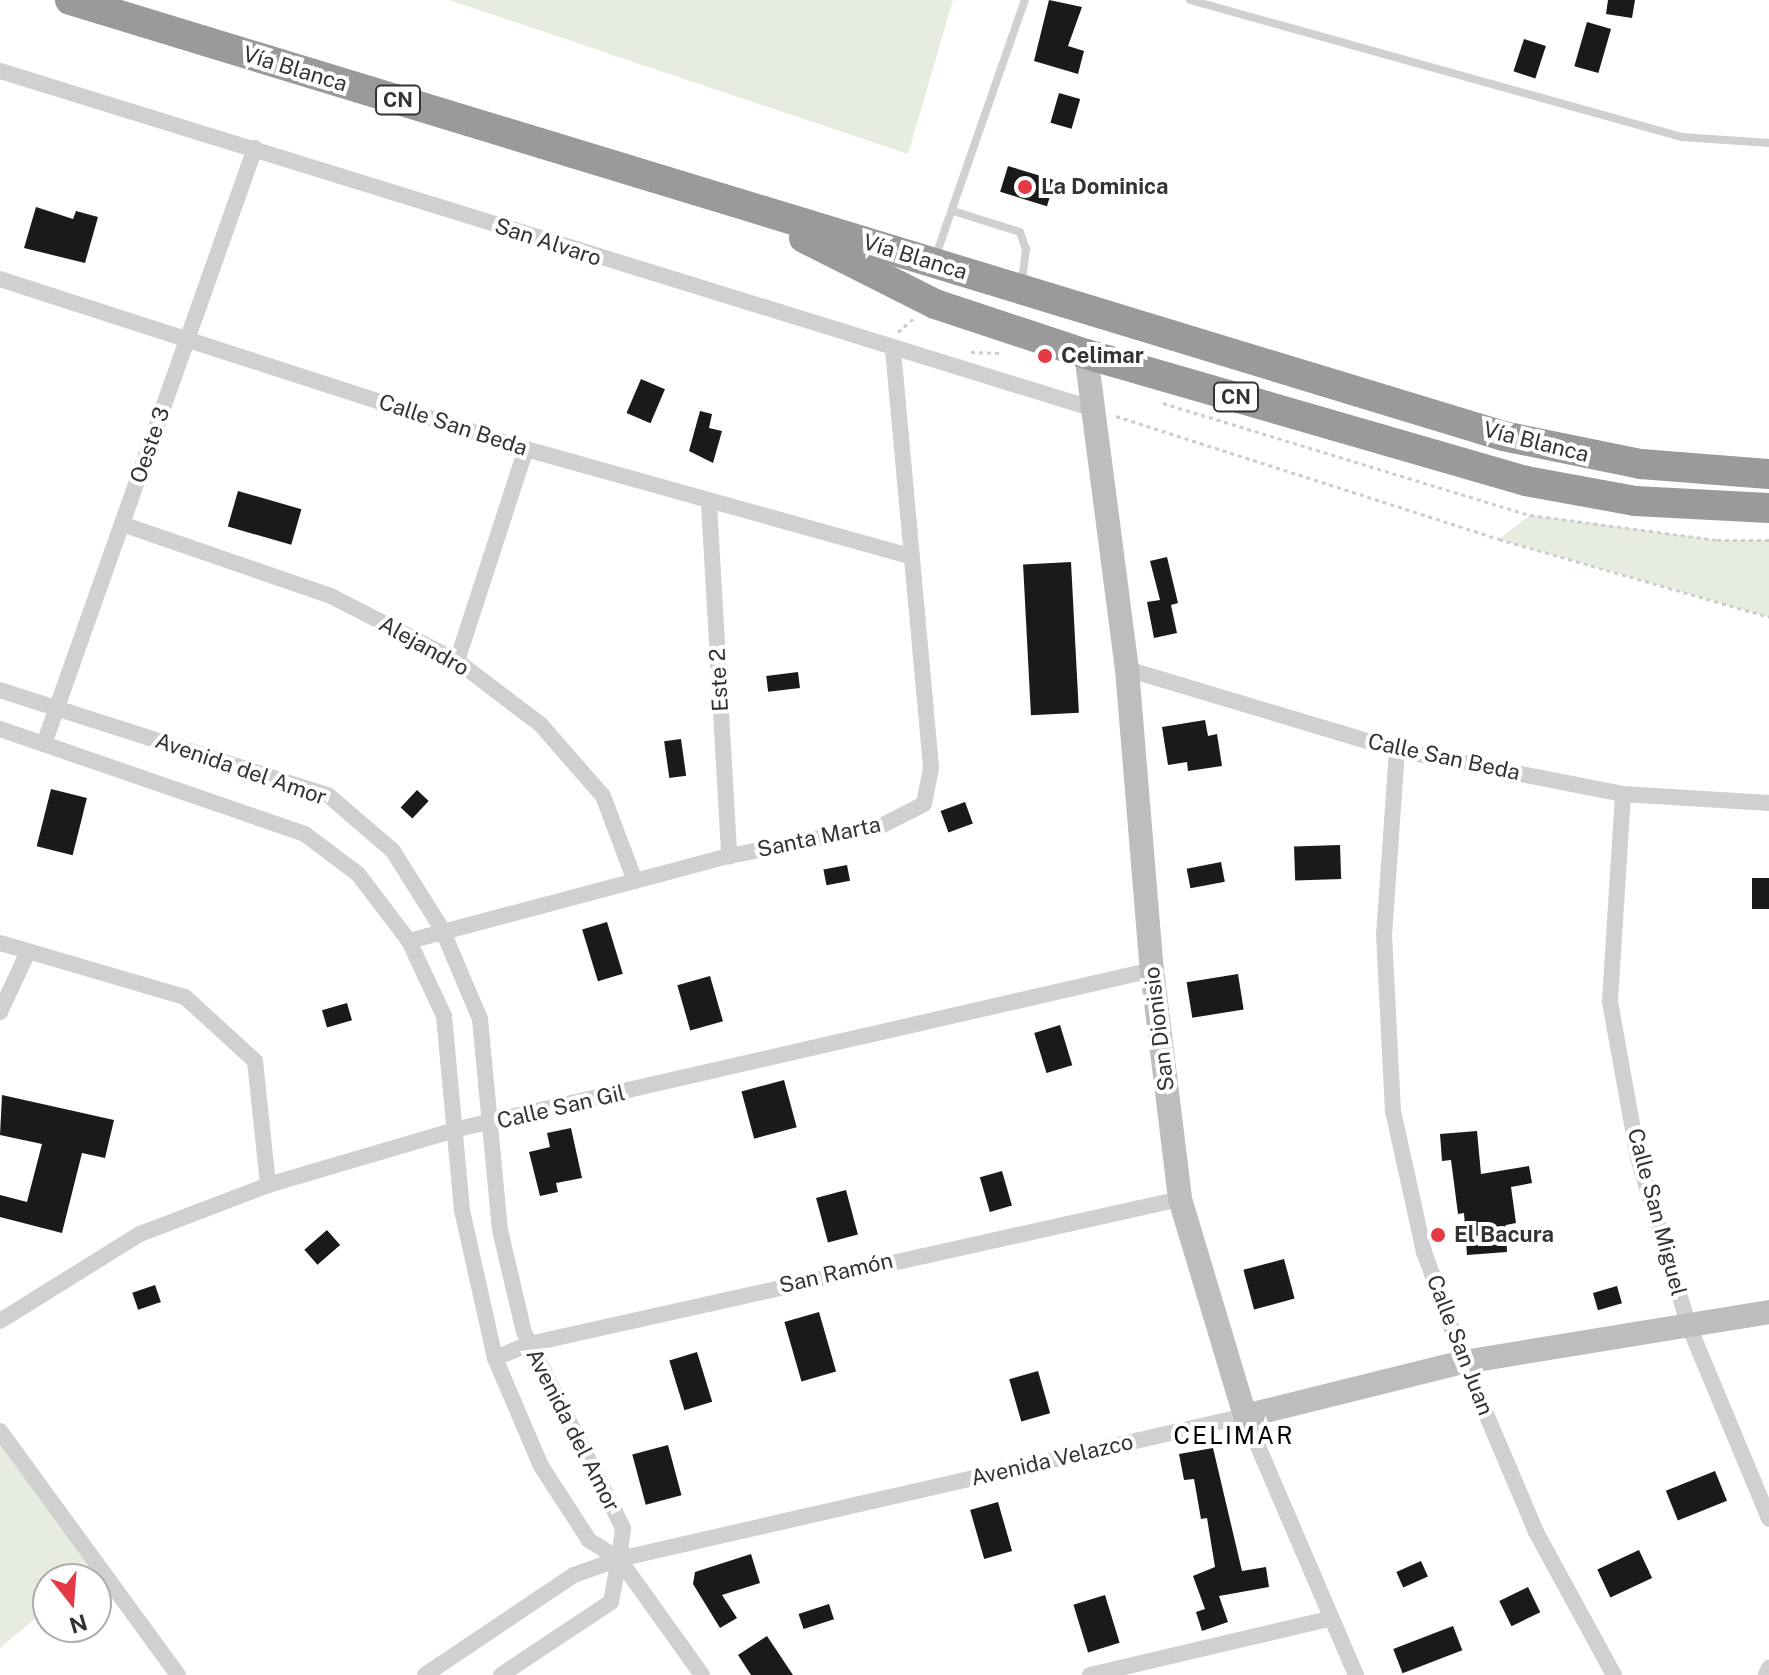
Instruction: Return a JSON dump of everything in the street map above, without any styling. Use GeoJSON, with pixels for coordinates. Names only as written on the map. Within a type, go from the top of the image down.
{"type":"FeatureCollection","features":[{"type":"Feature","properties":{"kind":"highway","name":"Vía Blanca"},"geometry":{"type":"LineString","coordinates":[[70,0],[1503,436],[1641,464],[1769,474]]}},
{"type":"Feature","properties":{"kind":"highway","name":"CN"},"geometry":{"type":"LineString","coordinates":[[727,200],[935,304],[1086,354],[1526,481],[1635,501],[1769,508]]}},
{"type":"Feature","properties":{"kind":"street","name":"San Alvaro"},"geometry":{"type":"LineString","coordinates":[[0,71],[255,148],[893,351],[1097,410]]}},
{"type":"Feature","properties":{"kind":"street","name":"Oeste 3"},"geometry":{"type":"LineString","coordinates":[[45,741],[255,148]]}},
{"type":"Feature","properties":{"kind":"street","name":"Calle San Beda"},"geometry":{"type":"LineString","coordinates":[[0,279],[526,449],[709,504],[910,556]]}},
{"type":"Feature","properties":{"kind":"street","name":"Santa Marta"},"geometry":{"type":"LineString","coordinates":[[409,941],[442,929],[729,856],[881,826],[924,804],[931,767],[893,351]]}},
{"type":"Feature","properties":{"kind":"street","name":"San Dionisio"},"geometry":{"type":"LineString","coordinates":[[1086,354],[1097,410],[1127,669],[1152,970],[1180,1199],[1245,1416],[1329,1619],[1356,1675]]}},
{"type":"Feature","properties":{"kind":"street"},"geometry":{"type":"LineString","coordinates":[[457,661],[526,449]]}},
{"type":"Feature","properties":{"kind":"street","name":"Este 2"},"geometry":{"type":"LineString","coordinates":[[709,504],[729,856]]}},
{"type":"Feature","properties":{"kind":"street","name":"Alejandro"},"geometry":{"type":"LineString","coordinates":[[122,524],[331,596],[457,661],[541,725],[603,796],[635,881]]}},
{"type":"Feature","properties":{"kind":"street","name":"Calle San Beda"},"geometry":{"type":"LineString","coordinates":[[1127,669],[1397,750],[1623,794],[1769,803]]}},
{"type":"Feature","properties":{"kind":"street","name":"Avenida del Amor"},"geometry":{"type":"LineString","coordinates":[[0,690],[328,795],[393,851],[442,929],[480,1019],[500,1230],[529,1344],[623,1528],[619,1559],[589,1540],[541,1466],[495,1358],[462,1210],[458,1129],[444,1016],[409,941],[358,874],[305,834],[45,741],[0,729]]}},
{"type":"Feature","properties":{"kind":"street","name":"Calle San Juan"},"geometry":{"type":"LineString","coordinates":[[1397,750],[1384,934],[1393,1111],[1424,1252],[1464,1362],[1536,1532],[1614,1675]]}},
{"type":"Feature","properties":{"kind":"street","name":"Calle San Miguel"},"geometry":{"type":"LineString","coordinates":[[1623,794],[1610,1002],[1638,1158],[1688,1324],[1769,1519]]}},
{"type":"Feature","properties":{"kind":"street"},"geometry":{"type":"LineString","coordinates":[[0,943],[185,997],[255,1061],[268,1185]]}},
{"type":"Feature","properties":{"kind":"street"},"geometry":{"type":"LineString","coordinates":[[0,1012],[28,952]]}},
{"type":"Feature","properties":{"kind":"street","name":"Calle San Gil"},"geometry":{"type":"LineString","coordinates":[[0,1321],[140,1234],[268,1185],[458,1129],[1152,970]]}},
{"type":"Feature","properties":{"kind":"street","name":"San Ramón"},"geometry":{"type":"LineString","coordinates":[[495,1358],[529,1344],[1180,1199]]}},
{"type":"Feature","properties":{"kind":"street","name":"Avenida Velazco"},"geometry":{"type":"LineString","coordinates":[[425,1675],[446,1670],[574,1575],[619,1559],[1245,1416],[1464,1362],[1769,1312]]}},
{"type":"Feature","properties":{"kind":"street"},"geometry":{"type":"LineString","coordinates":[[0,1431],[178,1675]]}},
{"type":"Feature","properties":{"kind":"street"},"geometry":{"type":"LineString","coordinates":[[501,1675],[611,1602],[619,1559]]}},
{"type":"Feature","properties":{"kind":"street"},"geometry":{"type":"LineString","coordinates":[[619,1559],[702,1675]]}},
{"type":"Feature","properties":{"kind":"street"},"geometry":{"type":"LineString","coordinates":[[1090,1675],[1329,1619]]}},
{"type":"Feature","properties":{"kind":"street"},"geometry":{"type":"LineString","coordinates":[[1766,1675],[1769,1668]]}},
{"type":"Feature","properties":{"kind":"lane"},"geometry":{"type":"LineString","coordinates":[[934,263],[1025,0]]}},
{"type":"Feature","properties":{"kind":"lane"},"geometry":{"type":"LineString","coordinates":[[1190,0],[1682,137],[1769,143]]}},
{"type":"Feature","properties":{"kind":"lane"},"geometry":{"type":"LineString","coordinates":[[953,211],[1020,232],[1026,249],[1021,289]]}},
{"type":"Feature","properties":{"kind":"path"},"geometry":{"type":"LineString","coordinates":[[893,351],[898,332],[935,304]]}},
{"type":"Feature","properties":{"kind":"path"},"geometry":{"type":"LineString","coordinates":[[1097,410],[1499,539],[1769,617]]}},
{"type":"Feature","properties":{"kind":"shaded area"},"geometry":{"type":"Polygon","coordinates":[[[449,0],[953,0],[908,154],[449,0]]]}},
{"type":"Feature","properties":{"kind":"shaded area"},"geometry":{"type":"Polygon","coordinates":[[[1530,515],[1717,540],[1769,540],[1769,617],[1499,539],[1530,515]]]}},
{"type":"Feature","properties":{"kind":"shaded area"},"geometry":{"type":"Polygon","coordinates":[[[0,1439],[96,1563],[32,1563],[32,1621],[0,1648],[0,1439]]]}},
{"type":"Feature","properties":{"kind":"building"},"geometry":{"type":"Polygon","coordinates":[[[1049,0],[1082,7],[1068,46],[1084,51],[1078,74],[1034,61],[1049,0]]]}},
{"type":"Feature","properties":{"kind":"building"},"geometry":{"type":"Polygon","coordinates":[[[1608,0],[1635,0],[1632,18],[1606,14],[1608,0]]]}},
{"type":"Feature","properties":{"kind":"building"},"geometry":{"type":"Polygon","coordinates":[[[1587,22],[1611,29],[1598,73],[1574,66],[1587,22]]]}},
{"type":"Feature","properties":{"kind":"building"},"geometry":{"type":"Polygon","coordinates":[[[1524,39],[1546,46],[1535,78],[1513,71],[1524,39]]]}},
{"type":"Feature","properties":{"kind":"building"},"geometry":{"type":"Polygon","coordinates":[[[1059,93],[1080,99],[1072,129],[1050,123],[1059,93]]]}},
{"type":"Feature","properties":{"kind":"building"},"geometry":{"type":"Polygon","coordinates":[[[1008,166],[1055,180],[1047,206],[1000,192],[1008,166]]]}},
{"type":"Feature","properties":{"kind":"building"},"geometry":{"type":"Polygon","coordinates":[[[36,207],[73,219],[76,211],[98,217],[85,263],[24,248],[36,207]]]}},
{"type":"Feature","properties":{"kind":"building"},"geometry":{"type":"Polygon","coordinates":[[[641,379],[665,389],[650,423],[627,413],[641,379]]]}},
{"type":"Feature","properties":{"kind":"building"},"geometry":{"type":"Polygon","coordinates":[[[700,411],[712,414],[709,428],[722,431],[713,463],[689,451],[700,411]]]}},
{"type":"Feature","properties":{"kind":"building"},"geometry":{"type":"Polygon","coordinates":[[[238,491],[301,509],[291,545],[228,527],[238,491]]]}},
{"type":"Feature","properties":{"kind":"building"},"geometry":{"type":"Polygon","coordinates":[[[1167,557],[1178,603],[1171,605],[1177,633],[1154,638],[1147,602],[1160,600],[1150,561],[1167,557]]]}},
{"type":"Feature","properties":{"kind":"building"},"geometry":{"type":"Polygon","coordinates":[[[1071,562],[1079,713],[1031,715],[1023,565],[1071,562]]]}},
{"type":"Feature","properties":{"kind":"building"},"geometry":{"type":"Polygon","coordinates":[[[798,672],[800,688],[768,692],[766,676],[798,672]]]}},
{"type":"Feature","properties":{"kind":"building"},"geometry":{"type":"Polygon","coordinates":[[[1205,720],[1208,736],[1217,734],[1222,766],[1188,771],[1187,762],[1168,765],[1162,727],[1205,720]]]}},
{"type":"Feature","properties":{"kind":"building"},"geometry":{"type":"Polygon","coordinates":[[[681,739],[686,776],[669,778],[664,741],[681,739]]]}},
{"type":"Feature","properties":{"kind":"building"},"geometry":{"type":"Polygon","coordinates":[[[51,789],[87,798],[73,855],[37,846],[51,789]]]}},
{"type":"Feature","properties":{"kind":"building"},"geometry":{"type":"Polygon","coordinates":[[[417,790],[429,801],[412,818],[401,808],[417,790]]]}},
{"type":"Feature","properties":{"kind":"building"},"geometry":{"type":"Polygon","coordinates":[[[965,802],[973,824],[948,833],[941,811],[965,802]]]}},
{"type":"Feature","properties":{"kind":"building"},"geometry":{"type":"Polygon","coordinates":[[[1340,845],[1341,879],[1295,881],[1294,847],[1340,845]]]}},
{"type":"Feature","properties":{"kind":"building"},"geometry":{"type":"Polygon","coordinates":[[[1221,862],[1225,882],[1190,888],[1187,869],[1221,862]]]}},
{"type":"Feature","properties":{"kind":"building"},"geometry":{"type":"Polygon","coordinates":[[[847,865],[850,881],[826,885],[823,870],[847,865]]]}},
{"type":"Feature","properties":{"kind":"building"},"geometry":{"type":"Polygon","coordinates":[[[1752,878],[1769,878],[1769,909],[1752,909],[1752,878]]]}},
{"type":"Feature","properties":{"kind":"building"},"geometry":{"type":"Polygon","coordinates":[[[607,922],[623,974],[598,981],[582,930],[607,922]]]}},
{"type":"Feature","properties":{"kind":"building"},"geometry":{"type":"Polygon","coordinates":[[[1238,974],[1244,1010],[1192,1018],[1187,982],[1238,974]]]}},
{"type":"Feature","properties":{"kind":"building"},"geometry":{"type":"Polygon","coordinates":[[[710,976],[723,1021],[690,1031],[677,985],[710,976]]]}},
{"type":"Feature","properties":{"kind":"building"},"geometry":{"type":"Polygon","coordinates":[[[347,1003],[352,1020],[327,1027],[322,1010],[347,1003]]]}},
{"type":"Feature","properties":{"kind":"building"},"geometry":{"type":"Polygon","coordinates":[[[1060,1025],[1072,1065],[1046,1073],[1034,1033],[1060,1025]]]}},
{"type":"Feature","properties":{"kind":"building"},"geometry":{"type":"Polygon","coordinates":[[[784,1080],[797,1127],[754,1139],[741,1091],[784,1080]]]}},
{"type":"Feature","properties":{"kind":"building"},"geometry":{"type":"Polygon","coordinates":[[[2,1095],[114,1120],[105,1158],[82,1153],[62,1233],[0,1217],[0,1195],[27,1202],[42,1144],[0,1135],[2,1095]]]}},
{"type":"Feature","properties":{"kind":"building"},"geometry":{"type":"Polygon","coordinates":[[[571,1128],[582,1178],[556,1183],[558,1192],[540,1196],[529,1152],[550,1147],[547,1133],[571,1128]]]}},
{"type":"Feature","properties":{"kind":"building"},"geometry":{"type":"Polygon","coordinates":[[[1477,1131],[1481,1174],[1529,1166],[1532,1183],[1511,1187],[1516,1223],[1506,1225],[1507,1252],[1467,1255],[1464,1213],[1458,1214],[1451,1160],[1442,1161],[1440,1134],[1477,1131]]]}},
{"type":"Feature","properties":{"kind":"building"},"geometry":{"type":"Polygon","coordinates":[[[1002,1171],[1012,1206],[990,1212],[980,1177],[1002,1171]]]}},
{"type":"Feature","properties":{"kind":"building"},"geometry":{"type":"Polygon","coordinates":[[[846,1190],[858,1234],[828,1242],[816,1198],[846,1190]]]}},
{"type":"Feature","properties":{"kind":"building"},"geometry":{"type":"Polygon","coordinates":[[[327,1230],[340,1245],[317,1265],[304,1250],[327,1230]]]}},
{"type":"Feature","properties":{"kind":"building"},"geometry":{"type":"Polygon","coordinates":[[[1284,1259],[1295,1299],[1254,1309],[1243,1270],[1284,1259]]]}},
{"type":"Feature","properties":{"kind":"building"},"geometry":{"type":"Polygon","coordinates":[[[155,1285],[161,1302],[138,1310],[132,1293],[155,1285]]]}},
{"type":"Feature","properties":{"kind":"building"},"geometry":{"type":"Polygon","coordinates":[[[1617,1286],[1622,1303],[1598,1310],[1593,1293],[1617,1286]]]}},
{"type":"Feature","properties":{"kind":"building"},"geometry":{"type":"Polygon","coordinates":[[[819,1312],[836,1372],[801,1382],[784,1322],[819,1312]]]}},
{"type":"Feature","properties":{"kind":"building"},"geometry":{"type":"Polygon","coordinates":[[[697,1352],[712,1402],[684,1410],[669,1360],[697,1352]]]}},
{"type":"Feature","properties":{"kind":"building"},"geometry":{"type":"Polygon","coordinates":[[[1038,1371],[1050,1413],[1021,1422],[1009,1379],[1038,1371]]]}},
{"type":"Feature","properties":{"kind":"building"},"geometry":{"type":"Polygon","coordinates":[[[668,1445],[681,1495],[646,1505],[632,1455],[668,1445]]]}},
{"type":"Feature","properties":{"kind":"building"},"geometry":{"type":"Polygon","coordinates":[[[1213,1448],[1242,1571],[1266,1567],[1269,1587],[1219,1596],[1228,1622],[1202,1631],[1196,1612],[1205,1609],[1193,1576],[1215,1567],[1207,1518],[1201,1519],[1194,1479],[1184,1480],[1179,1454],[1213,1448]]]}},
{"type":"Feature","properties":{"kind":"building"},"geometry":{"type":"Polygon","coordinates":[[[1715,1471],[1727,1501],[1678,1521],[1666,1491],[1715,1471]]]}},
{"type":"Feature","properties":{"kind":"building"},"geometry":{"type":"Polygon","coordinates":[[[998,1502],[1012,1551],[984,1559],[970,1510],[998,1502]]]}},
{"type":"Feature","properties":{"kind":"building"},"geometry":{"type":"Polygon","coordinates":[[[1639,1550],[1652,1578],[1610,1598],[1597,1569],[1639,1550]]]}},
{"type":"Feature","properties":{"kind":"building"},"geometry":{"type":"Polygon","coordinates":[[[751,1554],[760,1583],[722,1595],[737,1618],[720,1628],[693,1584],[695,1572],[751,1554]]]}},
{"type":"Feature","properties":{"kind":"building"},"geometry":{"type":"Polygon","coordinates":[[[1421,1561],[1428,1577],[1403,1588],[1396,1572],[1421,1561]]]}},
{"type":"Feature","properties":{"kind":"building"},"geometry":{"type":"Polygon","coordinates":[[[1528,1587],[1540,1612],[1512,1626],[1499,1601],[1528,1587]]]}},
{"type":"Feature","properties":{"kind":"building"},"geometry":{"type":"Polygon","coordinates":[[[1105,1595],[1120,1643],[1088,1652],[1073,1605],[1105,1595]]]}},
{"type":"Feature","properties":{"kind":"building"},"geometry":{"type":"Polygon","coordinates":[[[829,1604],[834,1619],[804,1629],[799,1614],[829,1604]]]}},
{"type":"Feature","properties":{"kind":"building"},"geometry":{"type":"Polygon","coordinates":[[[1453,1626],[1462,1650],[1403,1673],[1393,1649],[1453,1626]]]}},
{"type":"Feature","properties":{"kind":"building"},"geometry":{"type":"Polygon","coordinates":[[[767,1636],[793,1675],[751,1675],[738,1655],[767,1636]]]}},
{"type":"Feature","properties":{"kind":"place","name":"La Dominica"},"geometry":{"type":"Point","coordinates":[1025,187]}},
{"type":"Feature","properties":{"kind":"place","name":"Celimar"},"geometry":{"type":"Point","coordinates":[1045,356]}},
{"type":"Feature","properties":{"kind":"place","name":"El Bacura"},"geometry":{"type":"Point","coordinates":[1438,1235]}},
{"type":"Feature","properties":{"kind":"district","name":"CELIMAR"},"geometry":{"type":"Point","coordinates":[1234,1436]}}]}
